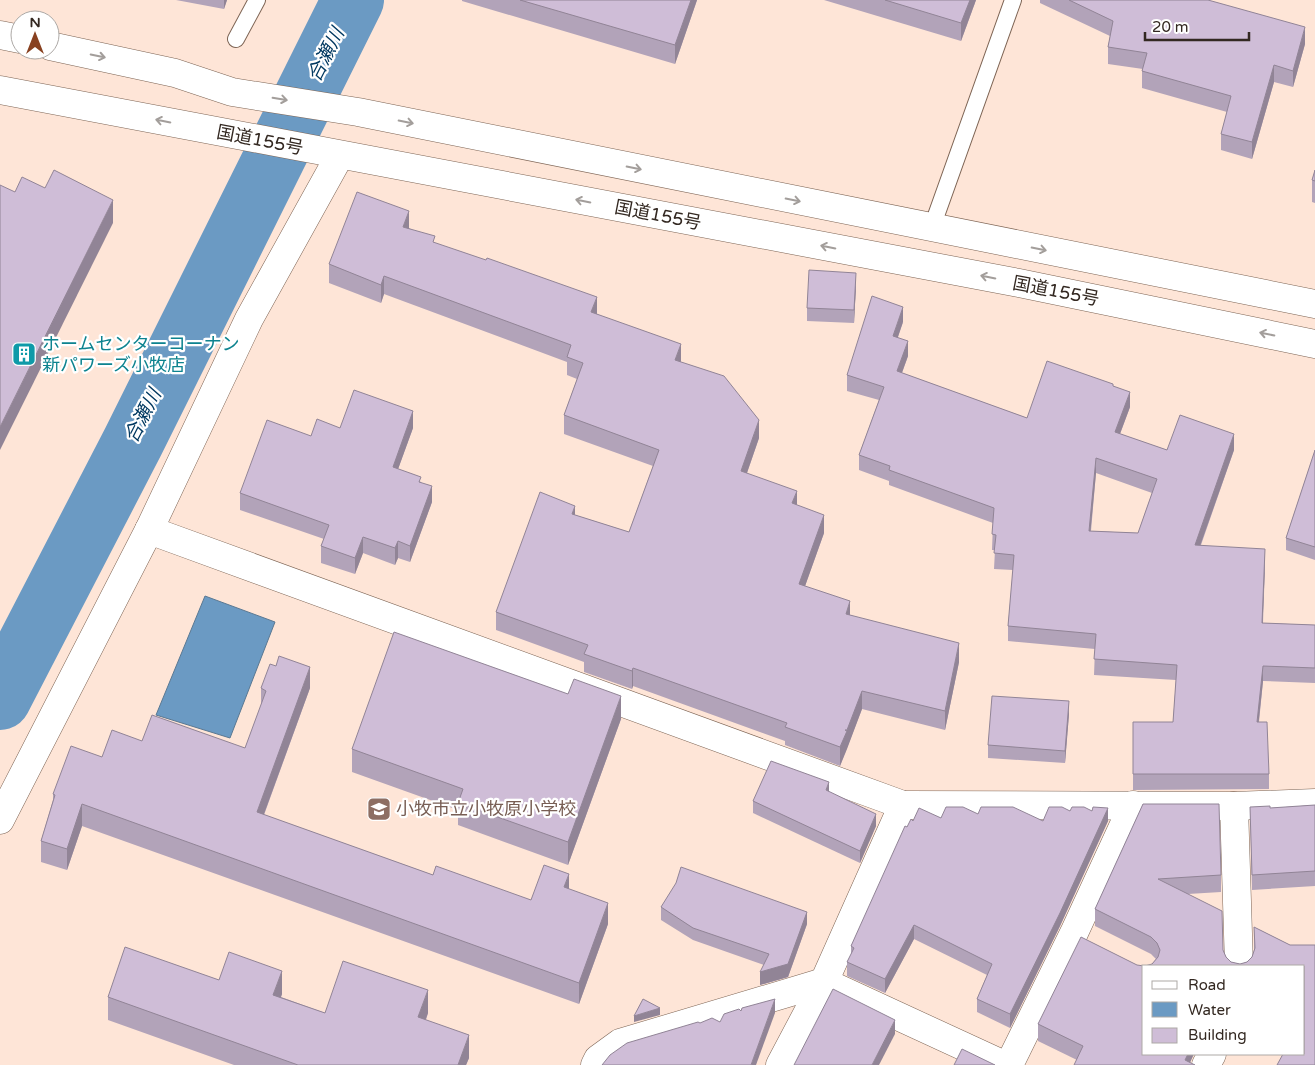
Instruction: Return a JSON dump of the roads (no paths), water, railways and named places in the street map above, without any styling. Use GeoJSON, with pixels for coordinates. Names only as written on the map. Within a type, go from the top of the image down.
{"type":"FeatureCollection","features":[{"type":"Feature","properties":{"kind":"main road"},"geometry":{"type":"LineString","coordinates":[[60,48],[175,73],[232,92],[358,112],[1315,304]]}},
{"type":"Feature","properties":{"kind":"main road","name":"国道155号"},"geometry":{"type":"LineString","coordinates":[[0,90],[1019,283],[1315,344]]}},
{"type":"Feature","properties":{"kind":"main road"},"geometry":{"type":"LineString","coordinates":[[0,820],[149,530],[249,319],[340,155]]}},
{"type":"Feature","properties":{"kind":"main road"},"geometry":{"type":"LineString","coordinates":[[149,530],[903,805],[1234,806],[1315,803]]}},
{"type":"Feature","properties":{"kind":"main road"},"geometry":{"type":"LineString","coordinates":[[780,1065],[824,982],[903,805]]}},
{"type":"Feature","properties":{"kind":"main road"},"geometry":{"type":"LineString","coordinates":[[1009,1065],[1074,933],[1133,805]]}},
{"type":"Feature","properties":{"kind":"main road"},"geometry":{"type":"LineString","coordinates":[[1234,806],[1239,965]]}},
{"type":"Feature","properties":{"kind":"main road"},"geometry":{"type":"LineString","coordinates":[[1074,933],[1100,946]]}},
{"type":"Feature","properties":{"kind":"main road"},"geometry":{"type":"LineString","coordinates":[[595,1065],[598,1059],[620,1043],[824,982],[1004,1065]]}},
{"type":"Feature","properties":{"kind":"lane"},"geometry":{"type":"LineString","coordinates":[[236,39],[257,0]]}},
{"type":"Feature","properties":{"kind":"lane"},"geometry":{"type":"LineString","coordinates":[[932,227],[1012,0]]}},
{"type":"Feature","properties":{"kind":"water"},"geometry":{"type":"Polygon","coordinates":[[[205,596],[275,622],[230,738],[156,715],[205,596]]]}},
{"type":"Feature","properties":{"kind":"waterway","name":"合瀬川"},"geometry":{"type":"LineString","coordinates":[[0,699],[133,442],[353,0]]}},
{"type":"Feature","properties":{"kind":"place","name":"ホームセンターコーナン 新パワーズ小牧店"},"geometry":{"type":"Point","coordinates":[24,354]}},
{"type":"Feature","properties":{"kind":"place","name":"小牧市立小牧原小学校"},"geometry":{"type":"Point","coordinates":[379,809]}}]}
